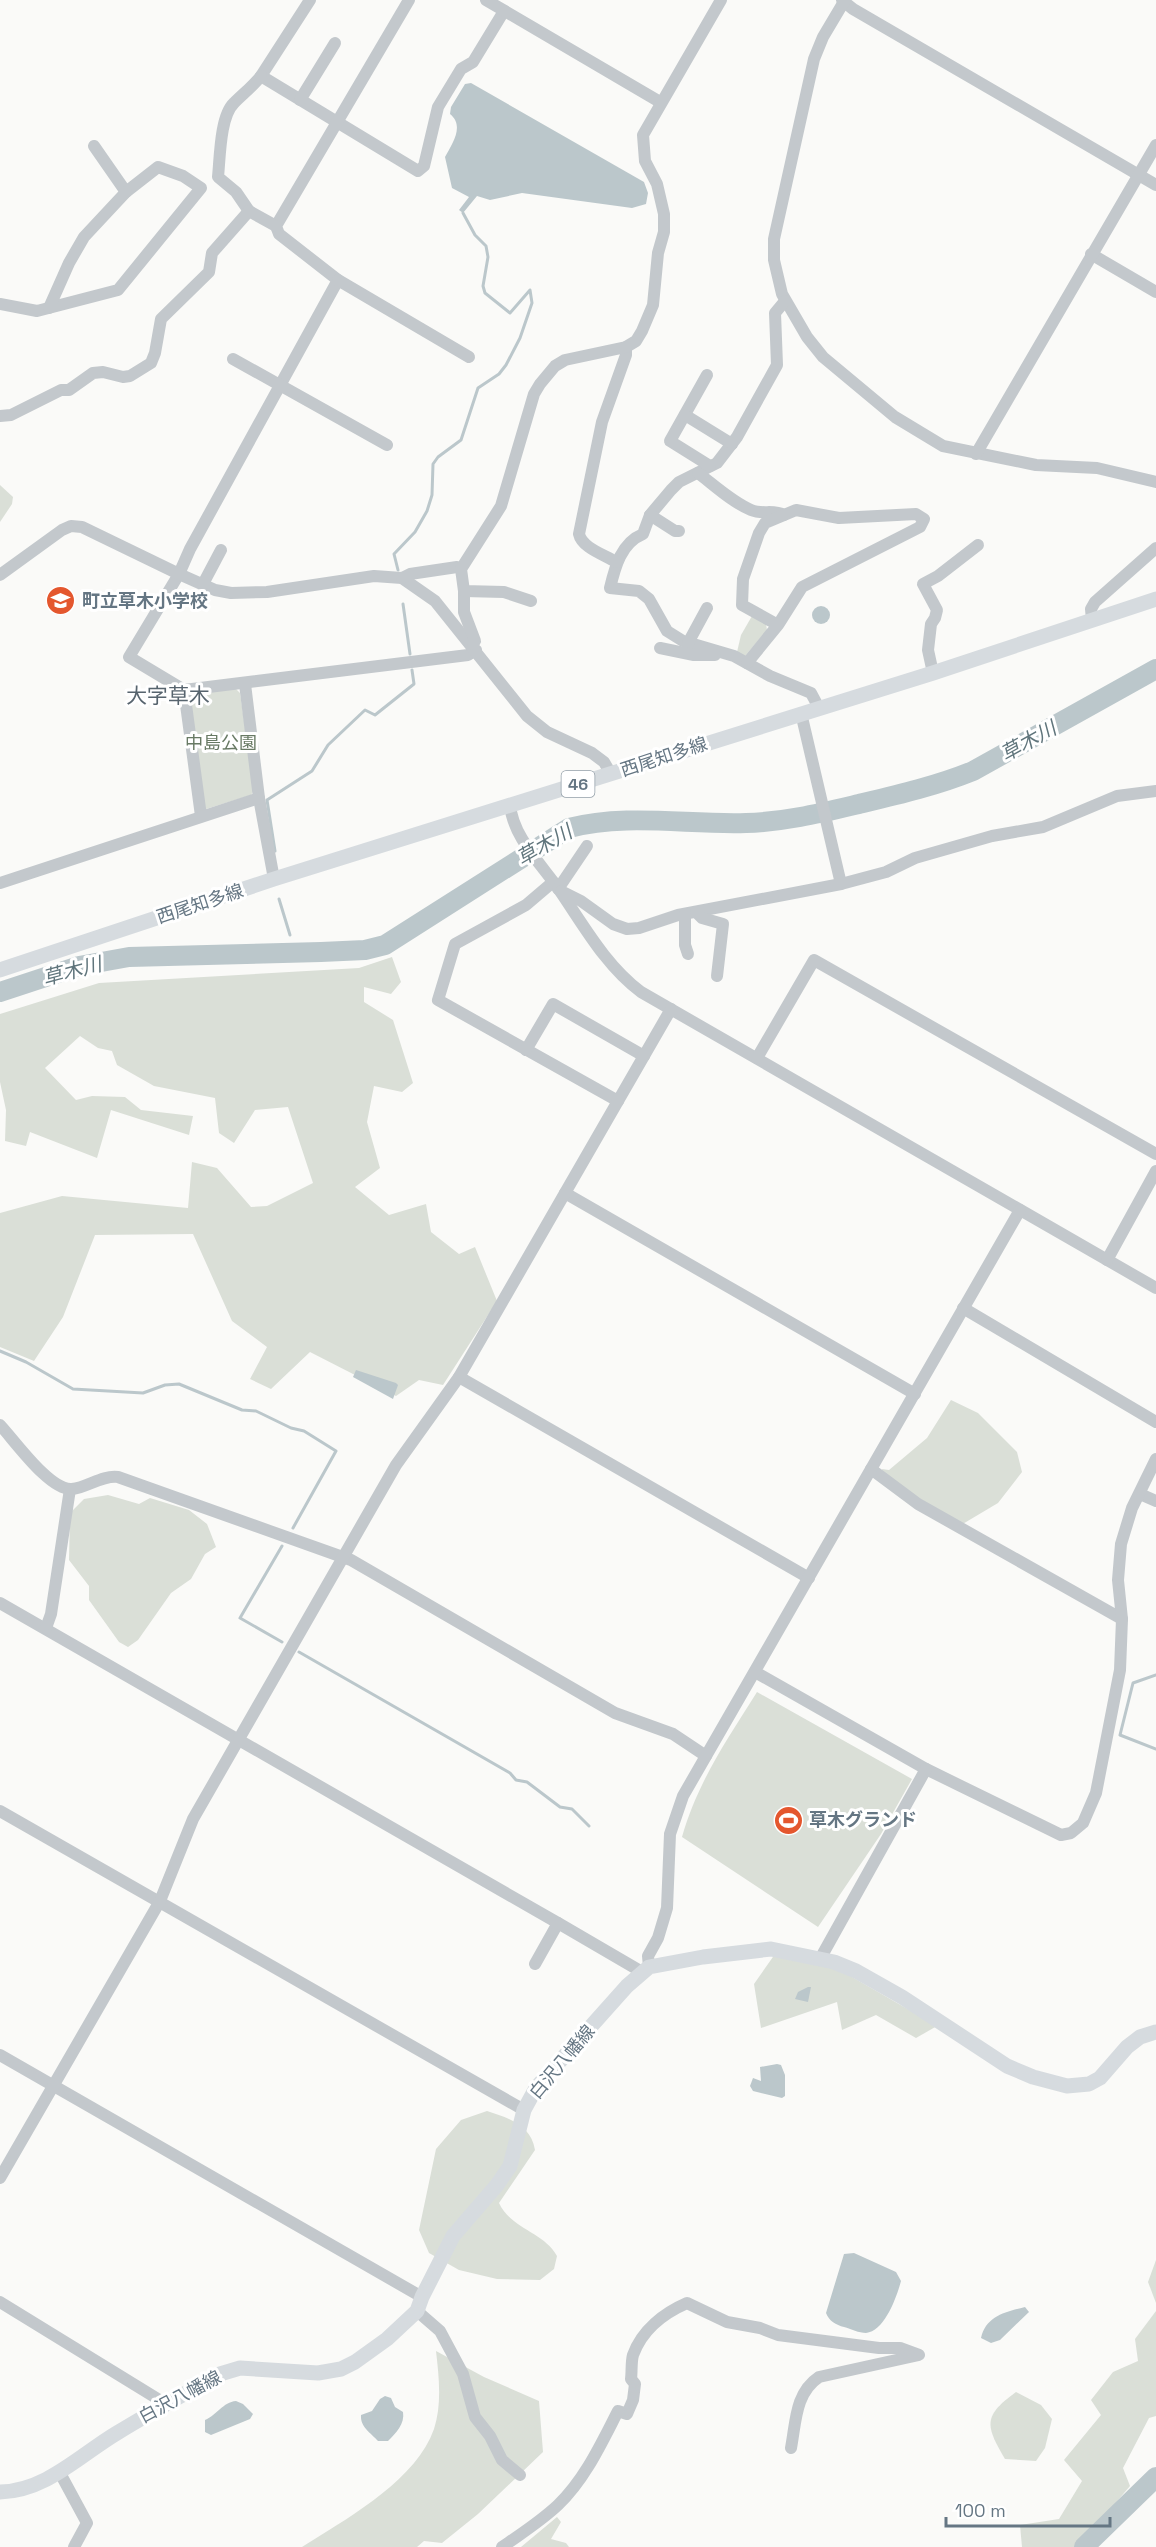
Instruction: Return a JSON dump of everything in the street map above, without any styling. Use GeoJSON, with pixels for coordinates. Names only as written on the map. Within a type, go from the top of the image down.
{"type":"FeatureCollection","features":[{"type":"Feature","properties":{"kind":"main road","name":"西尾知多線"},"geometry":{"type":"LineString","coordinates":[[0,970],[274,879],[933,673],[1156,599]]}},
{"type":"Feature","properties":{"kind":"main road"},"geometry":{"type":"LineString","coordinates":[[646,1969],[703,1957],[771,1949],[820,1959],[856,1971],[902,1997],[1007,2066],[1059,2085],[1080,2086],[1100,2078],[1127,2047],[1140,2037],[1156,2032]]}},
{"type":"Feature","properties":{"kind":"main road","name":"白沢八幡線"},"geometry":{"type":"LineString","coordinates":[[0,2492],[31,2486],[60,2473],[105,2440],[220,2374],[240,2368],[318,2373],[341,2369],[387,2339],[419,2304],[453,2236],[497,2185],[510,2166],[524,2110],[544,2079],[646,1969]]}},
{"type":"Feature","properties":{"kind":"street"},"geometry":{"type":"LineString","coordinates":[[310,0],[261,76],[232,104],[219,140],[221,153],[218,177],[236,192],[249,211],[276,226],[279,234],[338,280],[469,357]]}},
{"type":"Feature","properties":{"kind":"street"},"geometry":{"type":"LineString","coordinates":[[276,226],[409,0]]}},
{"type":"Feature","properties":{"kind":"street"},"geometry":{"type":"LineString","coordinates":[[486,0],[660,102]]}},
{"type":"Feature","properties":{"kind":"street"},"geometry":{"type":"LineString","coordinates":[[338,280],[178,574],[129,657],[184,690],[468,655],[474,648],[475,641],[464,612],[461,569],[501,506],[534,394],[555,366],[565,360],[626,347],[636,341],[653,305],[658,253],[664,232],[660,194],[645,161],[642,146],[643,135],[647,124],[721,0]]}},
{"type":"Feature","properties":{"kind":"street"},"geometry":{"type":"LineString","coordinates":[[1156,185],[853,9],[844,1],[823,37],[814,60],[774,239],[774,260],[778,281],[785,301],[807,337],[823,357],[895,417],[943,446],[1036,465],[1097,468],[1126,473],[1156,482]]}},
{"type":"Feature","properties":{"kind":"street"},"geometry":{"type":"LineString","coordinates":[[261,76],[418,171],[424,165],[438,107],[461,69],[473,62],[504,11]]}},
{"type":"Feature","properties":{"kind":"street"},"geometry":{"type":"LineString","coordinates":[[300,100],[335,43]]}},
{"type":"Feature","properties":{"kind":"street"},"geometry":{"type":"LineString","coordinates":[[976,454],[1156,145]]}},
{"type":"Feature","properties":{"kind":"street"},"geometry":{"type":"LineString","coordinates":[[94,147],[126,192]]}},
{"type":"Feature","properties":{"kind":"street"},"geometry":{"type":"LineString","coordinates":[[0,304],[37,311],[50,308],[118,290],[201,188],[183,177],[158,167],[126,192],[84,237],[69,263],[50,308]]}},
{"type":"Feature","properties":{"kind":"street"},"geometry":{"type":"LineString","coordinates":[[0,416],[11,415],[61,390],[69,390],[93,374],[103,372],[123,376],[143,369],[151,363],[161,319],[209,272],[212,253],[249,211]]}},
{"type":"Feature","properties":{"kind":"street"},"geometry":{"type":"LineString","coordinates":[[1091,254],[1156,292]]}},
{"type":"Feature","properties":{"kind":"street"},"geometry":{"type":"LineString","coordinates":[[785,301],[775,313],[777,365],[732,444],[717,463],[679,482],[650,515],[643,534],[634,538],[616,562],[610,588],[639,591],[649,598],[667,631],[688,643],[734,656],[770,676],[811,693],[819,708]]}},
{"type":"Feature","properties":{"kind":"street"},"geometry":{"type":"LineString","coordinates":[[616,562],[591,548],[580,539],[579,534],[602,422],[626,355],[626,347]]}},
{"type":"Feature","properties":{"kind":"street"},"geometry":{"type":"LineString","coordinates":[[233,359],[281,384],[387,446]]}},
{"type":"Feature","properties":{"kind":"street"},"geometry":{"type":"LineString","coordinates":[[707,375],[670,441],[710,466]]}},
{"type":"Feature","properties":{"kind":"street"},"geometry":{"type":"LineString","coordinates":[[685,415],[732,444]]}},
{"type":"Feature","properties":{"kind":"street"},"geometry":{"type":"LineString","coordinates":[[698,473],[750,510],[776,511],[784,515]]}},
{"type":"Feature","properties":{"kind":"street"},"geometry":{"type":"LineString","coordinates":[[747,663],[778,625],[802,587],[920,527],[924,519],[916,513],[839,518],[796,510],[765,523],[759,533],[743,579],[742,605],[778,625]]}},
{"type":"Feature","properties":{"kind":"street"},"geometry":{"type":"LineString","coordinates":[[650,515],[675,531],[679,531]]}},
{"type":"Feature","properties":{"kind":"street"},"geometry":{"type":"LineString","coordinates":[[0,575],[62,530],[71,526],[89,530],[215,590],[231,593],[254,593],[374,576],[402,578],[410,574],[457,567],[461,569]]}},
{"type":"Feature","properties":{"kind":"street"},"geometry":{"type":"LineString","coordinates":[[933,673],[928,650],[931,624],[937,610],[922,584],[938,576],[978,545]]}},
{"type":"Feature","properties":{"kind":"street"},"geometry":{"type":"LineString","coordinates":[[1092,620],[1091,609],[1095,602],[1156,548]]}},
{"type":"Feature","properties":{"kind":"street"},"geometry":{"type":"LineString","coordinates":[[203,584],[221,550]]}},
{"type":"Feature","properties":{"kind":"street"},"geometry":{"type":"LineString","coordinates":[[402,578],[435,601],[527,716],[547,732],[592,753],[604,762],[611,774]]}},
{"type":"Feature","properties":{"kind":"street"},"geometry":{"type":"LineString","coordinates":[[464,591],[504,592],[531,600]]}},
{"type":"Feature","properties":{"kind":"street"},"geometry":{"type":"LineString","coordinates":[[688,643],[707,608]]}},
{"type":"Feature","properties":{"kind":"street"},"geometry":{"type":"LineString","coordinates":[[660,648],[707,656],[722,653]]}},
{"type":"Feature","properties":{"kind":"street"},"geometry":{"type":"LineString","coordinates":[[245,684],[259,798],[274,879]]}},
{"type":"Feature","properties":{"kind":"street"},"geometry":{"type":"LineString","coordinates":[[184,690],[201,816]]}},
{"type":"Feature","properties":{"kind":"street"},"geometry":{"type":"LineString","coordinates":[[801,713],[841,884]]}},
{"type":"Feature","properties":{"kind":"street"},"geometry":{"type":"LineString","coordinates":[[557,887],[613,924],[627,929],[639,928],[690,913],[841,884],[886,872],[915,858],[992,836],[1043,827],[1117,796],[1156,791]]}},
{"type":"Feature","properties":{"kind":"street"},"geometry":{"type":"LineString","coordinates":[[0,883],[259,798]]}},
{"type":"Feature","properties":{"kind":"street"},"geometry":{"type":"LineString","coordinates":[[510,804],[511,816],[523,838],[572,912],[624,980],[1156,1288]]}},
{"type":"Feature","properties":{"kind":"street"},"geometry":{"type":"LineString","coordinates":[[587,846],[557,887],[455,944],[438,1000],[618,1101]]}},
{"type":"Feature","properties":{"kind":"street"},"geometry":{"type":"LineString","coordinates":[[688,954],[685,945],[690,913]]}},
{"type":"Feature","properties":{"kind":"street"},"geometry":{"type":"LineString","coordinates":[[690,913],[723,924],[717,976]]}},
{"type":"Feature","properties":{"kind":"street"},"geometry":{"type":"LineString","coordinates":[[757,1058],[814,960],[1156,1154]]}},
{"type":"Feature","properties":{"kind":"street"},"geometry":{"type":"LineString","coordinates":[[526,1050],[554,1004],[645,1056]]}},
{"type":"Feature","properties":{"kind":"street"},"geometry":{"type":"LineString","coordinates":[[0,2178],[160,1901],[193,1819],[238,1740],[396,1465],[459,1377],[671,1009]]}},
{"type":"Feature","properties":{"kind":"street"},"geometry":{"type":"LineString","coordinates":[[1107,1260],[1156,1171]]}},
{"type":"Feature","properties":{"kind":"street"},"geometry":{"type":"LineString","coordinates":[[565,1193],[915,1394]]}},
{"type":"Feature","properties":{"kind":"street"},"geometry":{"type":"LineString","coordinates":[[0,1603],[558,1923],[646,1969],[648,1956],[658,1938],[667,1908],[670,1834],[683,1796],[1020,1210]]}},
{"type":"Feature","properties":{"kind":"street"},"geometry":{"type":"LineString","coordinates":[[963,1308],[1156,1422]]}},
{"type":"Feature","properties":{"kind":"street"},"geometry":{"type":"LineString","coordinates":[[459,1377],[809,1578]]}},
{"type":"Feature","properties":{"kind":"street"},"geometry":{"type":"LineString","coordinates":[[0,1425],[49,1479],[70,1489],[106,1478],[118,1477],[344,1557],[615,1713],[673,1734],[706,1756]]}},
{"type":"Feature","properties":{"kind":"street"},"geometry":{"type":"LineString","coordinates":[[755,1672],[926,1769],[1061,1836],[1071,1833],[1083,1823],[1096,1793],[1120,1670],[1122,1619],[1118,1580],[1121,1544],[1132,1508],[1156,1459]]}},
{"type":"Feature","properties":{"kind":"street"},"geometry":{"type":"LineString","coordinates":[[871,1469],[918,1504],[1122,1619]]}},
{"type":"Feature","properties":{"kind":"street"},"geometry":{"type":"LineString","coordinates":[[46,1628],[53,1603],[70,1489]]}},
{"type":"Feature","properties":{"kind":"street"},"geometry":{"type":"LineString","coordinates":[[1140,1494],[1156,1501]]}},
{"type":"Feature","properties":{"kind":"street"},"geometry":{"type":"LineString","coordinates":[[820,1959],[926,1769]]}},
{"type":"Feature","properties":{"kind":"street"},"geometry":{"type":"LineString","coordinates":[[0,1810],[524,2110]]}},
{"type":"Feature","properties":{"kind":"street"},"geometry":{"type":"LineString","coordinates":[[535,1964],[558,1923]]}},
{"type":"Feature","properties":{"kind":"street"},"geometry":{"type":"LineString","coordinates":[[0,2055],[419,2304],[440,2331],[463,2374],[475,2417],[490,2436],[502,2460],[520,2475]]}},
{"type":"Feature","properties":{"kind":"street"},"geometry":{"type":"LineString","coordinates":[[0,2302],[166,2404]]}},
{"type":"Feature","properties":{"kind":"street"},"geometry":{"type":"LineString","coordinates":[[502,2547],[550,2512],[575,2485],[591,2462],[618,2411],[627,2414],[635,2384],[631,2379],[633,2356],[645,2334],[667,2312],[687,2303],[727,2322],[760,2328],[778,2335],[879,2348],[900,2348],[919,2355],[819,2377],[811,2383],[800,2398],[791,2448]]}},
{"type":"Feature","properties":{"kind":"street"},"geometry":{"type":"LineString","coordinates":[[60,2473],[87,2523],[74,2547]]}},
{"type":"Feature","properties":{"kind":"green space"},"geometry":{"type":"Polygon","coordinates":[[[0,485],[13,497],[12,504],[0,522],[0,485]]]}},
{"type":"Feature","properties":{"kind":"green space"},"geometry":{"type":"Polygon","coordinates":[[[752,616],[766,624],[767,630],[745,656],[737,652],[741,635],[752,616]]]}},
{"type":"Feature","properties":{"kind":"green space","name":"中島公園"},"geometry":{"type":"Polygon","coordinates":[[[235,688],[240,693],[254,790],[251,795],[203,810],[188,695],[235,688]]]}},
{"type":"Feature","properties":{"kind":"green space"},"geometry":{"type":"Polygon","coordinates":[[[392,957],[401,982],[391,994],[364,987],[364,1002],[393,1020],[413,1083],[402,1092],[374,1086],[367,1122],[380,1168],[355,1187],[389,1215],[426,1204],[431,1232],[459,1254],[475,1247],[497,1301],[443,1385],[419,1380],[396,1396],[310,1352],[271,1389],[250,1379],[267,1347],[232,1321],[193,1234],[95,1235],[63,1317],[34,1361],[0,1347],[0,1213],[62,1196],[188,1208],[192,1162],[217,1168],[251,1207],[267,1206],[313,1183],[288,1107],[255,1110],[234,1143],[219,1133],[215,1098],[154,1086],[117,1065],[112,1051],[98,1048],[80,1036],[45,1068],[76,1100],[92,1096],[125,1097],[141,1110],[193,1116],[189,1135],[111,1110],[97,1158],[30,1132],[26,1146],[5,1141],[6,1110],[0,1082],[0,1014],[99,983],[359,968],[392,957]]]}},
{"type":"Feature","properties":{"kind":"green space"},"geometry":{"type":"Polygon","coordinates":[[[951,1400],[978,1413],[1017,1452],[1022,1472],[998,1503],[961,1525],[883,1475],[882,1469],[889,1470],[927,1438],[951,1400]]]}},
{"type":"Feature","properties":{"kind":"green space"},"geometry":{"type":"Polygon","coordinates":[[[108,1495],[139,1504],[150,1498],[189,1510],[207,1524],[216,1547],[205,1554],[191,1579],[171,1593],[138,1640],[128,1647],[119,1642],[89,1600],[89,1586],[69,1560],[70,1513],[84,1499],[108,1495]]]}},
{"type":"Feature","properties":{"kind":"green space","name":"草木グランド"},"geometry":{"type":"Polygon","coordinates":[[[757,1692],[912,1779],[881,1834],[818,1927],[682,1837],[705,1779],[757,1692]]]}},
{"type":"Feature","properties":{"kind":"green space"},"geometry":{"type":"Polygon","coordinates":[[[775,1954],[833,1966],[937,2026],[916,2038],[876,2015],[842,2030],[837,2002],[761,2028],[754,1984],[775,1954]]]}},
{"type":"Feature","properties":{"kind":"green space"},"geometry":{"type":"Polygon","coordinates":[[[487,2111],[518,2124],[533,2141],[535,2150],[499,2203],[511,2219],[544,2241],[557,2256],[554,2269],[540,2280],[497,2279],[459,2270],[429,2253],[419,2230],[436,2149],[461,2120],[487,2111]]]}},
{"type":"Feature","properties":{"kind":"green space"},"geometry":{"type":"Polygon","coordinates":[[[1156,2260],[1156,2303],[1148,2282],[1156,2260]]]}},
{"type":"Feature","properties":{"kind":"green space"},"geometry":{"type":"Polygon","coordinates":[[[1156,2311],[1156,2416],[1149,2418],[1123,2468],[1130,2486],[1078,2547],[1022,2547],[1020,2525],[1059,2519],[1082,2481],[1064,2460],[1101,2415],[1091,2400],[1113,2372],[1138,2361],[1135,2339],[1156,2311]]]}},
{"type":"Feature","properties":{"kind":"green space"},"geometry":{"type":"Polygon","coordinates":[[[436,2351],[484,2377],[539,2401],[543,2452],[478,2514],[442,2543],[424,2541],[417,2547],[302,2547],[378,2497],[396,2482],[425,2448],[437,2420],[439,2381],[436,2351]]]}},
{"type":"Feature","properties":{"kind":"green space"},"geometry":{"type":"Polygon","coordinates":[[[1016,2392],[1041,2405],[1052,2419],[1045,2448],[1036,2461],[1005,2459],[991,2429],[993,2415],[1005,2400],[1016,2392]]]}},
{"type":"Feature","properties":{"kind":"green space"},"geometry":{"type":"Polygon","coordinates":[[[557,2517],[561,2522],[551,2539],[566,2543],[569,2547],[521,2547],[557,2517]]]}},
{"type":"Feature","properties":{"kind":"shaded area"},"geometry":{"type":"Polygon","coordinates":[[[471,83],[644,182],[648,193],[646,204],[632,208],[522,193],[490,200],[477,196],[463,213],[459,210],[469,197],[452,188],[445,157],[454,141],[457,129],[457,124],[450,114],[451,107],[465,84],[471,83]]]}},
{"type":"Feature","properties":{"kind":"shaded area"},"geometry":{"type":"Polygon","coordinates":[[[821,606],[829,611],[830,615],[825,623],[821,624],[813,619],[812,615],[817,607],[821,606]]]}},
{"type":"Feature","properties":{"kind":"shaded area"},"geometry":{"type":"Polygon","coordinates":[[[356,1370],[396,1383],[398,1385],[393,1399],[353,1377],[356,1370]]]}},
{"type":"Feature","properties":{"kind":"shaded area"},"geometry":{"type":"Polygon","coordinates":[[[811,1987],[808,2002],[795,1999],[798,1992],[811,1987]]]}},
{"type":"Feature","properties":{"kind":"shaded area"},"geometry":{"type":"Polygon","coordinates":[[[781,2065],[785,2075],[785,2096],[782,2098],[753,2091],[750,2086],[753,2078],[761,2081],[760,2067],[781,2065]]]}},
{"type":"Feature","properties":{"kind":"shaded area"},"geometry":{"type":"Polygon","coordinates":[[[854,2253],[896,2272],[901,2281],[893,2304],[884,2320],[873,2331],[866,2333],[836,2324],[826,2313],[844,2254],[854,2253]]]}},
{"type":"Feature","properties":{"kind":"shaded area"},"geometry":{"type":"Polygon","coordinates":[[[1025,2307],[1029,2312],[1000,2340],[991,2343],[981,2338],[987,2325],[997,2316],[1025,2307]]]}},
{"type":"Feature","properties":{"kind":"shaded area"},"geometry":{"type":"Polygon","coordinates":[[[385,2396],[391,2398],[395,2407],[403,2412],[403,2420],[388,2441],[378,2441],[364,2426],[361,2415],[372,2411],[380,2399],[385,2396]]]}},
{"type":"Feature","properties":{"kind":"shaded area"},"geometry":{"type":"Polygon","coordinates":[[[236,2401],[243,2404],[253,2414],[250,2419],[211,2435],[205,2432],[205,2420],[227,2404],[236,2401]]]}},
{"type":"Feature","properties":{"kind":"waterway"},"geometry":{"type":"LineString","coordinates":[[398,570],[394,554],[415,532],[427,511],[432,495],[433,464],[438,457],[461,440],[478,388],[499,374],[506,365],[520,338],[532,303],[530,290],[510,313],[485,293],[483,286],[488,257],[486,246],[475,235],[463,213]]}},
{"type":"Feature","properties":{"kind":"waterway"},"geometry":{"type":"LineString","coordinates":[[403,604],[410,654]]}},
{"type":"Feature","properties":{"kind":"waterway","name":"草木川"},"geometry":{"type":"LineString","coordinates":[[0,992],[79,966],[129,957],[365,950],[385,945],[569,828],[635,820],[724,823],[775,821],[817,814],[916,790],[973,771],[1156,669]]}},
{"type":"Feature","properties":{"kind":"waterway"},"geometry":{"type":"LineString","coordinates":[[275,851],[267,800],[312,771],[328,745],[365,710],[375,715],[414,684],[412,670]]}},
{"type":"Feature","properties":{"kind":"waterway"},"geometry":{"type":"LineString","coordinates":[[279,899],[290,935]]}},
{"type":"Feature","properties":{"kind":"waterway"},"geometry":{"type":"LineString","coordinates":[[0,1351],[26,1362],[73,1389],[143,1393],[165,1385],[179,1384],[242,1410],[256,1411],[291,1428],[304,1431],[336,1451],[293,1528]]}},
{"type":"Feature","properties":{"kind":"waterway"},"geometry":{"type":"LineString","coordinates":[[282,1546],[240,1618],[282,1642]]}},
{"type":"Feature","properties":{"kind":"waterway"},"geometry":{"type":"LineString","coordinates":[[299,1652],[510,1773],[516,1780],[527,1782],[560,1807],[572,1809],[589,1826]]}},
{"type":"Feature","properties":{"kind":"waterway"},"geometry":{"type":"LineString","coordinates":[[1156,1675],[1133,1683],[1120,1735],[1156,1749]]}},
{"type":"Feature","properties":{"kind":"waterway"},"geometry":{"type":"LineString","coordinates":[[1084,2547],[1156,2477]]}},
{"type":"Feature","properties":{"kind":"place","name":"町立草木小学校"},"geometry":{"type":"Point","coordinates":[61,601]}},
{"type":"Feature","properties":{"kind":"place","name":"草木グランド"},"geometry":{"type":"Point","coordinates":[788,1820]}},
{"type":"Feature","properties":{"kind":"district","name":"大字草木"},"geometry":{"type":"Point","coordinates":[168,696]}}]}
